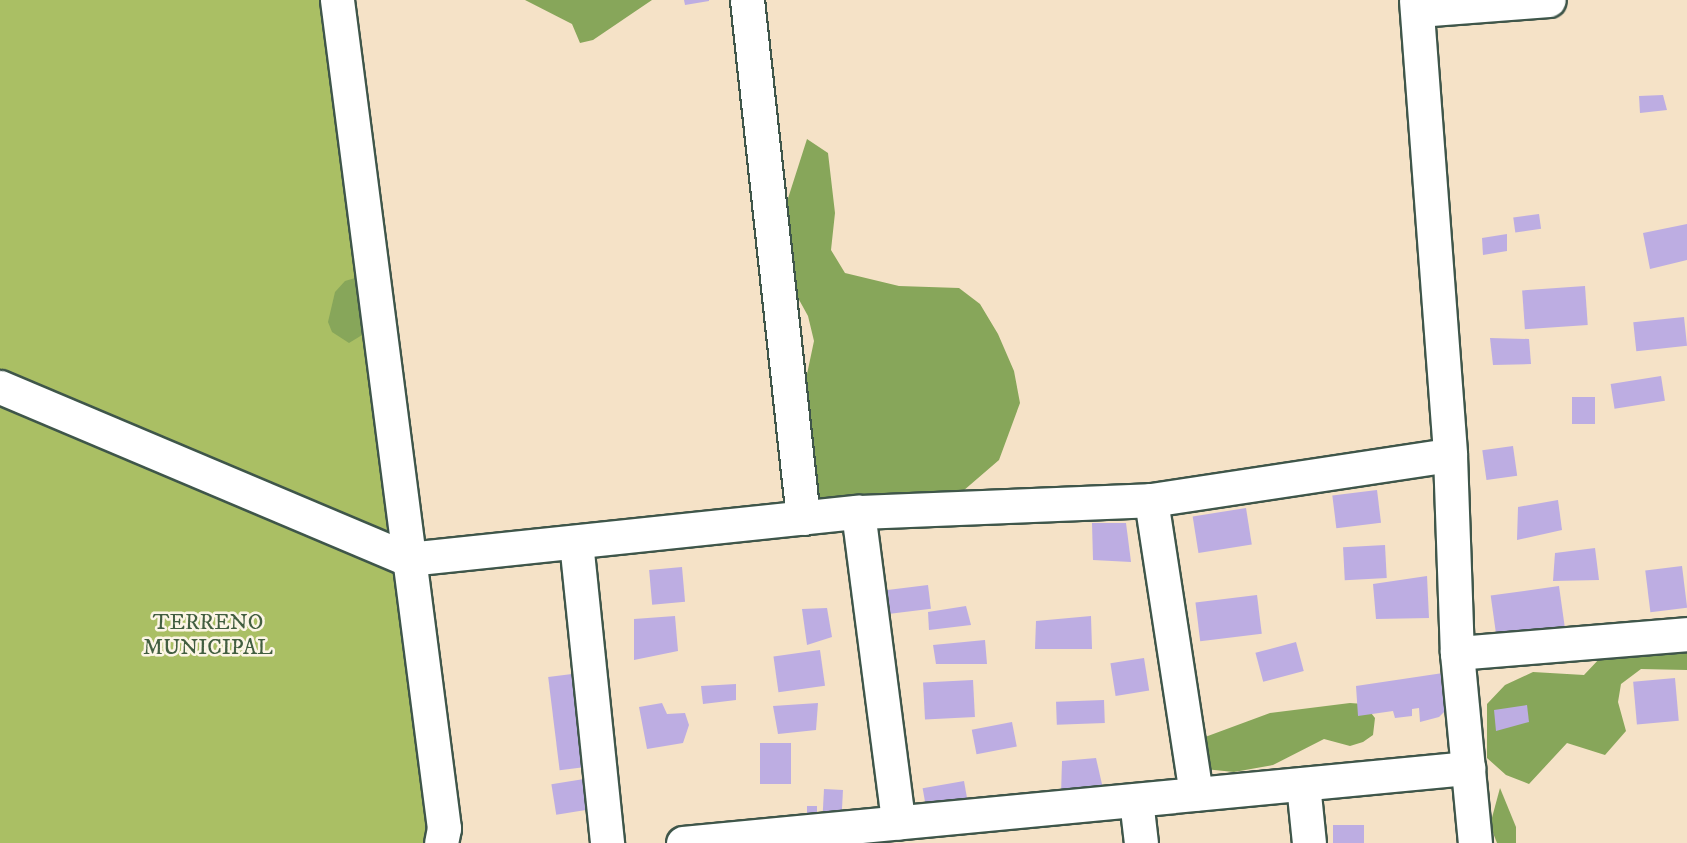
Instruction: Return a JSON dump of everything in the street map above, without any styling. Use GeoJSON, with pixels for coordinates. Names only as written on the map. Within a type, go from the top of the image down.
{"type":"FeatureCollection","features":[{"type":"Feature","properties":{"kind":"street"},"geometry":{"type":"LineString","coordinates":[[337,0],[444,828],[441,843]]}},
{"type":"Feature","properties":{"kind":"street"},"geometry":{"type":"LineString","coordinates":[[747,0],[802,518]]}},
{"type":"Feature","properties":{"kind":"street"},"geometry":{"type":"LineString","coordinates":[[1475,843],[1457,653],[1449,455],[1417,5],[1549,0]]}},
{"type":"Feature","properties":{"kind":"street"},"geometry":{"type":"LineString","coordinates":[[0,387],[408,560],[858,512],[1152,500],[1449,455]]}},
{"type":"Feature","properties":{"kind":"street"},"geometry":{"type":"LineString","coordinates":[[1152,500],[1196,794]]}},
{"type":"Feature","properties":{"kind":"street"},"geometry":{"type":"LineString","coordinates":[[858,512],[898,822]]}},
{"type":"Feature","properties":{"kind":"street"},"geometry":{"type":"LineString","coordinates":[[576,542],[607,843]]}},
{"type":"Feature","properties":{"kind":"street"},"geometry":{"type":"LineString","coordinates":[[1457,653],[1687,634]]}},
{"type":"Feature","properties":{"kind":"street"},"geometry":{"type":"LineString","coordinates":[[683,843],[1468,768]]}},
{"type":"Feature","properties":{"kind":"street"},"geometry":{"type":"LineString","coordinates":[[1303,784],[1309,843]]}},
{"type":"Feature","properties":{"kind":"street"},"geometry":{"type":"LineString","coordinates":[[1136,800],[1141,843]]}},
{"type":"Feature","properties":{"kind":"green space","name":"TERRENO MUNICIPAL"},"geometry":{"type":"Polygon","coordinates":[[[0,0],[330,0],[439,843],[0,843],[0,0]]]}},
{"type":"Feature","properties":{"kind":"green space"},"geometry":{"type":"Polygon","coordinates":[[[525,0],[652,0],[593,40],[580,43],[572,24],[525,0]]]}},
{"type":"Feature","properties":{"kind":"green space"},"geometry":{"type":"Polygon","coordinates":[[[807,139],[828,153],[835,213],[831,250],[845,273],[899,286],[959,288],[980,304],[998,334],[1014,371],[1020,403],[999,460],[963,491],[912,513],[839,532],[826,526],[819,514],[799,412],[814,341],[808,316],[787,278],[783,214],[807,139]]]}},
{"type":"Feature","properties":{"kind":"green space"},"geometry":{"type":"Polygon","coordinates":[[[365,275],[377,326],[349,343],[332,332],[328,322],[335,292],[345,281],[365,275]]]}},
{"type":"Feature","properties":{"kind":"green space"},"geometry":{"type":"Polygon","coordinates":[[[1687,626],[1687,670],[1641,669],[1621,684],[1618,702],[1626,731],[1605,755],[1567,743],[1529,784],[1506,775],[1487,758],[1487,704],[1505,685],[1533,672],[1584,675],[1618,639],[1687,626]]]}},
{"type":"Feature","properties":{"kind":"green space"},"geometry":{"type":"Polygon","coordinates":[[[1350,703],[1364,704],[1375,718],[1373,735],[1363,742],[1350,746],[1324,739],[1273,765],[1234,772],[1195,768],[1197,740],[1270,713],[1350,703]]]}},
{"type":"Feature","properties":{"kind":"green space"},"geometry":{"type":"Polygon","coordinates":[[[1500,788],[1516,827],[1516,843],[1497,843],[1490,825],[1500,788]]]}},
{"type":"Feature","properties":{"kind":"building"},"geometry":{"type":"Polygon","coordinates":[[[684,0],[709,0],[709,1],[685,5],[684,0]]]}},
{"type":"Feature","properties":{"kind":"building"},"geometry":{"type":"Polygon","coordinates":[[[1663,95],[1667,110],[1640,113],[1639,96],[1663,95]]]}},
{"type":"Feature","properties":{"kind":"building"},"geometry":{"type":"Polygon","coordinates":[[[1539,214],[1541,229],[1515,232],[1513,218],[1539,214]]]}},
{"type":"Feature","properties":{"kind":"building"},"geometry":{"type":"Polygon","coordinates":[[[1687,224],[1687,260],[1650,269],[1643,233],[1687,224]]]}},
{"type":"Feature","properties":{"kind":"building"},"geometry":{"type":"Polygon","coordinates":[[[1507,234],[1507,251],[1483,255],[1482,238],[1507,234]]]}},
{"type":"Feature","properties":{"kind":"building"},"geometry":{"type":"Polygon","coordinates":[[[1585,286],[1588,325],[1525,329],[1522,290],[1585,286]]]}},
{"type":"Feature","properties":{"kind":"building"},"geometry":{"type":"Polygon","coordinates":[[[1684,317],[1687,346],[1636,351],[1633,322],[1684,317]]]}},
{"type":"Feature","properties":{"kind":"building"},"geometry":{"type":"Polygon","coordinates":[[[1490,338],[1529,339],[1531,364],[1493,365],[1490,338]]]}},
{"type":"Feature","properties":{"kind":"building"},"geometry":{"type":"Polygon","coordinates":[[[1661,376],[1665,401],[1615,409],[1611,384],[1661,376]]]}},
{"type":"Feature","properties":{"kind":"building"},"geometry":{"type":"Polygon","coordinates":[[[1572,397],[1595,397],[1595,424],[1572,424],[1572,397]]]}},
{"type":"Feature","properties":{"kind":"building"},"geometry":{"type":"Polygon","coordinates":[[[1513,446],[1517,476],[1486,480],[1482,450],[1513,446]]]}},
{"type":"Feature","properties":{"kind":"building"},"geometry":{"type":"Polygon","coordinates":[[[1377,490],[1381,523],[1336,528],[1332,495],[1377,490]]]}},
{"type":"Feature","properties":{"kind":"building"},"geometry":{"type":"Polygon","coordinates":[[[1558,500],[1562,530],[1517,540],[1518,507],[1558,500]]]}},
{"type":"Feature","properties":{"kind":"building"},"geometry":{"type":"Polygon","coordinates":[[[1246,508],[1252,545],[1198,553],[1193,516],[1246,508]]]}},
{"type":"Feature","properties":{"kind":"building"},"geometry":{"type":"Polygon","coordinates":[[[1092,523],[1126,523],[1131,562],[1093,560],[1092,523]]]}},
{"type":"Feature","properties":{"kind":"building"},"geometry":{"type":"Polygon","coordinates":[[[1385,545],[1387,578],[1345,580],[1343,547],[1385,545]]]}},
{"type":"Feature","properties":{"kind":"building"},"geometry":{"type":"Polygon","coordinates":[[[1595,548],[1599,580],[1553,581],[1555,553],[1595,548]]]}},
{"type":"Feature","properties":{"kind":"building"},"geometry":{"type":"Polygon","coordinates":[[[1682,566],[1687,608],[1650,612],[1645,571],[1682,566]]]}},
{"type":"Feature","properties":{"kind":"building"},"geometry":{"type":"Polygon","coordinates":[[[682,567],[685,602],[652,605],[649,570],[682,567]]]}},
{"type":"Feature","properties":{"kind":"building"},"geometry":{"type":"Polygon","coordinates":[[[1427,576],[1429,618],[1376,619],[1373,584],[1427,576]]]}},
{"type":"Feature","properties":{"kind":"building"},"geometry":{"type":"Polygon","coordinates":[[[928,585],[931,609],[888,614],[885,590],[928,585]]]}},
{"type":"Feature","properties":{"kind":"building"},"geometry":{"type":"Polygon","coordinates":[[[1559,586],[1566,634],[1497,643],[1491,596],[1559,586]]]}},
{"type":"Feature","properties":{"kind":"building"},"geometry":{"type":"Polygon","coordinates":[[[1257,595],[1262,634],[1200,641],[1195,603],[1257,595]]]}},
{"type":"Feature","properties":{"kind":"building"},"geometry":{"type":"Polygon","coordinates":[[[966,606],[971,625],[929,630],[928,612],[966,606]]]}},
{"type":"Feature","properties":{"kind":"building"},"geometry":{"type":"Polygon","coordinates":[[[827,608],[832,637],[807,645],[802,609],[827,608]]]}},
{"type":"Feature","properties":{"kind":"building"},"geometry":{"type":"Polygon","coordinates":[[[675,616],[678,651],[634,660],[634,619],[675,616]]]}},
{"type":"Feature","properties":{"kind":"building"},"geometry":{"type":"Polygon","coordinates":[[[1091,616],[1092,649],[1035,649],[1036,621],[1091,616]]]}},
{"type":"Feature","properties":{"kind":"building"},"geometry":{"type":"Polygon","coordinates":[[[985,640],[987,664],[936,664],[933,645],[985,640]]]}},
{"type":"Feature","properties":{"kind":"building"},"geometry":{"type":"Polygon","coordinates":[[[1296,642],[1304,671],[1263,682],[1255,653],[1296,642]]]}},
{"type":"Feature","properties":{"kind":"building"},"geometry":{"type":"Polygon","coordinates":[[[820,650],[825,686],[778,692],[773,657],[820,650]]]}},
{"type":"Feature","properties":{"kind":"building"},"geometry":{"type":"Polygon","coordinates":[[[1144,658],[1149,691],[1116,696],[1110,663],[1144,658]]]}},
{"type":"Feature","properties":{"kind":"building"},"geometry":{"type":"Polygon","coordinates":[[[1443,673],[1446,710],[1439,717],[1420,722],[1419,708],[1412,709],[1412,716],[1395,718],[1393,711],[1358,716],[1356,686],[1443,673]]]}},
{"type":"Feature","properties":{"kind":"building"},"geometry":{"type":"Polygon","coordinates":[[[572,674],[583,767],[560,770],[548,677],[572,674]]]}},
{"type":"Feature","properties":{"kind":"building"},"geometry":{"type":"Polygon","coordinates":[[[1675,678],[1679,721],[1637,724],[1633,682],[1675,678]]]}},
{"type":"Feature","properties":{"kind":"building"},"geometry":{"type":"Polygon","coordinates":[[[973,680],[975,717],[925,720],[923,683],[973,680]]]}},
{"type":"Feature","properties":{"kind":"building"},"geometry":{"type":"Polygon","coordinates":[[[736,684],[736,700],[703,704],[701,686],[736,684]]]}},
{"type":"Feature","properties":{"kind":"building"},"geometry":{"type":"Polygon","coordinates":[[[1104,700],[1105,723],[1057,725],[1056,702],[1104,700]]]}},
{"type":"Feature","properties":{"kind":"building"},"geometry":{"type":"Polygon","coordinates":[[[662,703],[667,714],[685,713],[689,725],[683,743],[647,749],[639,707],[662,703]]]}},
{"type":"Feature","properties":{"kind":"building"},"geometry":{"type":"Polygon","coordinates":[[[818,703],[816,730],[778,734],[773,706],[818,703]]]}},
{"type":"Feature","properties":{"kind":"building"},"geometry":{"type":"Polygon","coordinates":[[[1527,705],[1529,722],[1496,731],[1494,710],[1527,705]]]}},
{"type":"Feature","properties":{"kind":"building"},"geometry":{"type":"Polygon","coordinates":[[[1012,722],[1017,747],[977,754],[972,730],[1012,722]]]}},
{"type":"Feature","properties":{"kind":"building"},"geometry":{"type":"Polygon","coordinates":[[[760,743],[791,743],[791,784],[760,784],[760,743]]]}},
{"type":"Feature","properties":{"kind":"building"},"geometry":{"type":"Polygon","coordinates":[[[1096,758],[1104,793],[1061,795],[1062,761],[1096,758]]]}},
{"type":"Feature","properties":{"kind":"building"},"geometry":{"type":"Polygon","coordinates":[[[584,779],[589,810],[556,815],[551,784],[584,779]]]}},
{"type":"Feature","properties":{"kind":"building"},"geometry":{"type":"Polygon","coordinates":[[[964,781],[969,808],[927,815],[923,788],[964,781]]]}},
{"type":"Feature","properties":{"kind":"building"},"geometry":{"type":"Polygon","coordinates":[[[824,789],[843,790],[842,812],[823,811],[824,789]]]}},
{"type":"Feature","properties":{"kind":"building"},"geometry":{"type":"Polygon","coordinates":[[[807,806],[817,806],[817,818],[807,818],[807,806]]]}},
{"type":"Feature","properties":{"kind":"building"},"geometry":{"type":"Polygon","coordinates":[[[1333,825],[1364,825],[1364,843],[1333,843],[1333,825]]]}}]}
